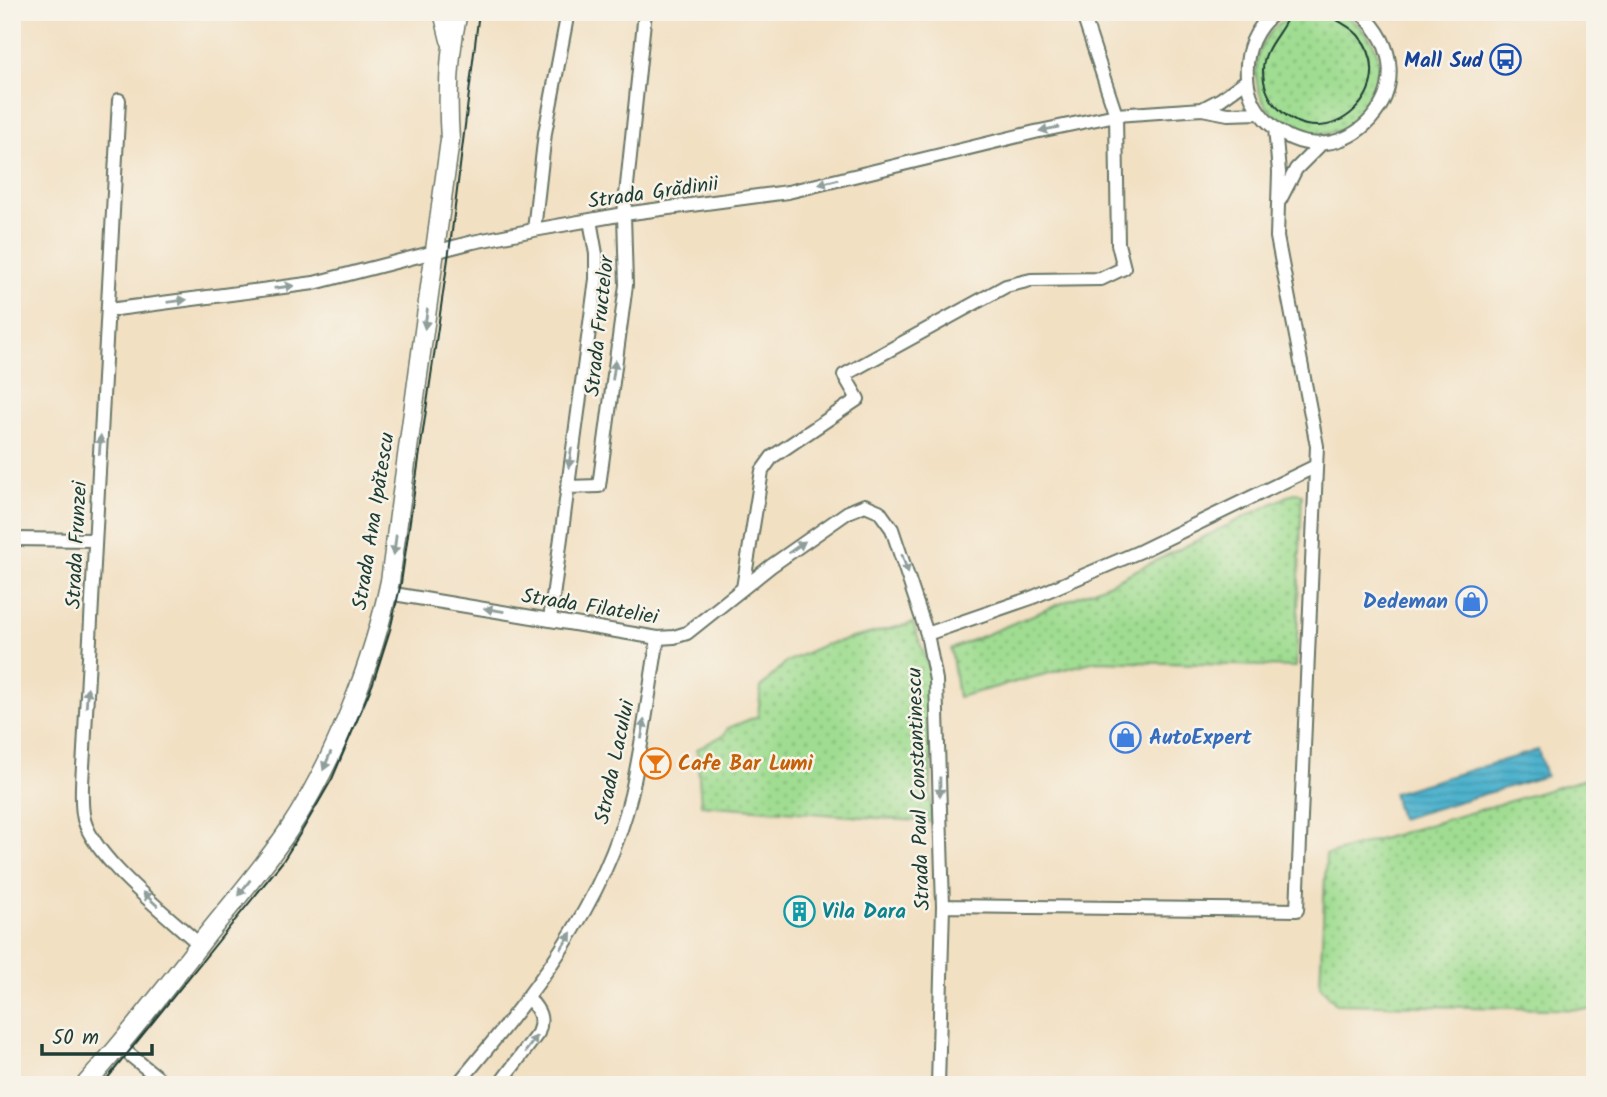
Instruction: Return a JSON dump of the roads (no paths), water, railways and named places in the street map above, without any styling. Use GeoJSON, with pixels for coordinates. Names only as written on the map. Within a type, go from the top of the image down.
{"type":"FeatureCollection","features":[{"type":"Feature","properties":{"kind":"street","name":"Strada Ana Ipătescu"},"geometry":{"type":"LineString","coordinates":[[443,12],[451,43]]}},
{"type":"Feature","properties":{"kind":"street","name":"Strada Ana Ipătescu"},"geometry":{"type":"LineString","coordinates":[[85,1085],[120,1047],[286,834],[321,774],[362,679],[388,593],[450,140],[447,93],[451,43],[458,12]]}},
{"type":"Feature","properties":{"kind":"street"},"geometry":{"type":"LineString","coordinates":[[534,230],[545,133],[568,12]]}},
{"type":"Feature","properties":{"kind":"street","name":"Strada Fructelor"},"geometry":{"type":"LineString","coordinates":[[567,487],[599,486],[626,285],[624,214],[645,12]]}},
{"type":"Feature","properties":{"kind":"street"},"geometry":{"type":"LineString","coordinates":[[743,588],[762,471],[772,457],[858,398],[844,375],[1006,286],[1031,280],[1101,279],[1124,268],[1118,244],[1116,115],[1082,12]]}},
{"type":"Feature","properties":{"kind":"street"},"geometry":{"type":"LineString","coordinates":[[1272,14],[1258,30],[1250,46],[1247,62],[1249,92],[1260,113],[1275,128],[1297,140],[1322,143],[1337,140],[1362,128],[1378,111],[1388,88],[1390,71],[1386,47],[1374,24],[1360,12]]}},
{"type":"Feature","properties":{"kind":"street","name":"Strada Grădinii"},"geometry":{"type":"LineString","coordinates":[[1202,109],[1222,99],[1247,80]]}},
{"type":"Feature","properties":{"kind":"street","name":"Strada Frunzei"},"geometry":{"type":"LineString","coordinates":[[119,100],[94,540],[95,574],[84,750],[83,815],[88,834],[110,861],[200,945]]}},
{"type":"Feature","properties":{"kind":"street","name":"Strada Grădinii"},"geometry":{"type":"LineString","coordinates":[[109,310],[314,283],[534,230],[624,214],[788,192],[1116,115],[1202,109],[1228,114],[1260,113]]}},
{"type":"Feature","properties":{"kind":"street"},"geometry":{"type":"LineString","coordinates":[[943,906],[1297,910],[1316,466],[1315,433],[1277,237],[1279,173],[1275,128]]}},
{"type":"Feature","properties":{"kind":"street"},"geometry":{"type":"LineString","coordinates":[[1279,204],[1296,169],[1322,143]]}},
{"type":"Feature","properties":{"kind":"street","name":"Strada Fructelor"},"geometry":{"type":"LineString","coordinates":[[550,619],[596,279],[596,254],[590,220]]}},
{"type":"Feature","properties":{"kind":"street"},"geometry":{"type":"LineString","coordinates":[[927,634],[1031,598],[1141,551],[1316,466]]}},
{"type":"Feature","properties":{"kind":"street","name":"Strada Filateliei"},"geometry":{"type":"LineString","coordinates":[[388,593],[657,638],[674,637],[687,633],[743,588],[848,512],[858,506],[872,507]]}},
{"type":"Feature","properties":{"kind":"street","name":"Strada Paul Constantinescu"},"geometry":{"type":"LineString","coordinates":[[872,507],[885,517],[892,529],[927,634],[938,702],[943,906],[938,1085]]}},
{"type":"Feature","properties":{"kind":"street"},"geometry":{"type":"LineString","coordinates":[[12,540],[94,540]]}},
{"type":"Feature","properties":{"kind":"street","name":"Strada Lacului"},"geometry":{"type":"LineString","coordinates":[[457,1085],[529,999],[577,923],[613,850],[631,795],[657,638]]}},
{"type":"Feature","properties":{"kind":"street"},"geometry":{"type":"LineString","coordinates":[[504,1083],[542,1024],[541,1015],[529,999]]}},
{"type":"Feature","properties":{"kind":"street"},"geometry":{"type":"LineString","coordinates":[[120,1047],[167,1085]]}},
{"type":"Feature","properties":{"kind":"water"},"geometry":{"type":"Polygon","coordinates":[[[1538,750],[1546,776],[1400,819],[1393,793],[1538,750]]]}},
{"type":"Feature","properties":{"kind":"tram line"},"geometry":{"type":"LineString","coordinates":[[102,1085],[283,861],[332,779],[373,683],[401,583],[452,231],[479,12]]}},
{"type":"Feature","properties":{"kind":"tram line"},"geometry":{"type":"LineString","coordinates":[[1290,12],[1266,54],[1263,70],[1265,86],[1279,109],[1298,122],[1318,126],[1337,122],[1354,111],[1366,95],[1372,76],[1370,55],[1358,35],[1322,12]]}},
{"type":"Feature","properties":{"kind":"place","name":"Mall Sud"},"geometry":{"type":"Point","coordinates":[1506,60]}},
{"type":"Feature","properties":{"kind":"place","name":"Dedeman"},"geometry":{"type":"Point","coordinates":[1471,601]}},
{"type":"Feature","properties":{"kind":"place","name":"AutoExpert"},"geometry":{"type":"Point","coordinates":[1126,737]}},
{"type":"Feature","properties":{"kind":"place","name":"Cafe Bar Lumi"},"geometry":{"type":"Point","coordinates":[655,763]}},
{"type":"Feature","properties":{"kind":"place","name":"Vila Dara"},"geometry":{"type":"Point","coordinates":[799,911]}}]}
